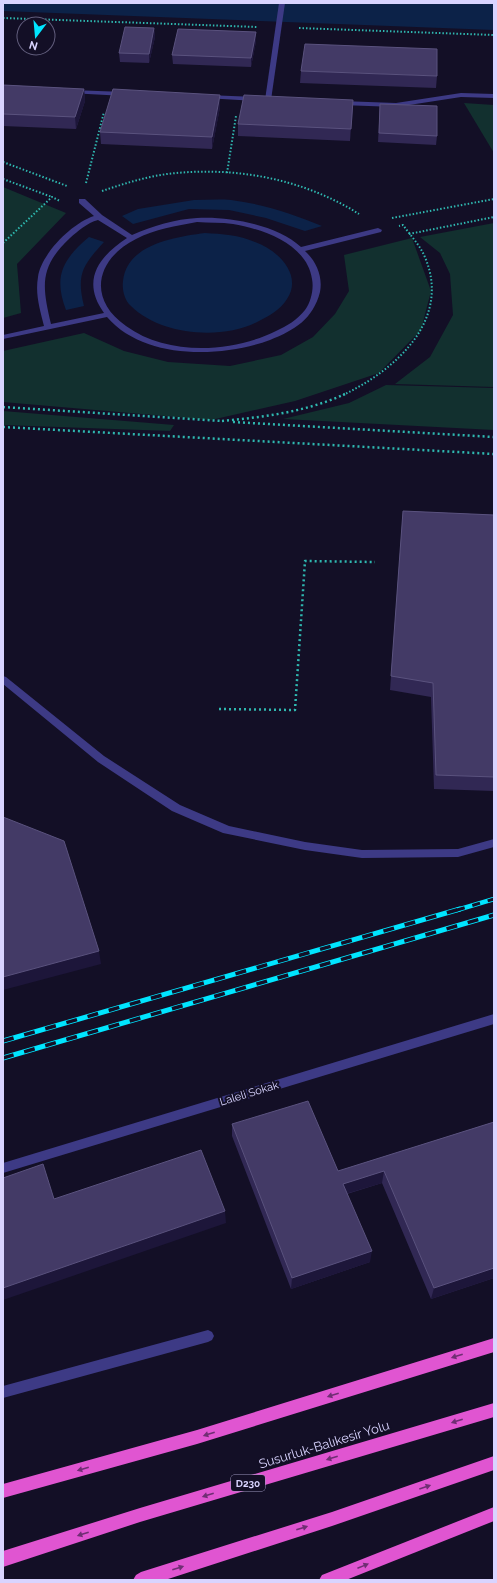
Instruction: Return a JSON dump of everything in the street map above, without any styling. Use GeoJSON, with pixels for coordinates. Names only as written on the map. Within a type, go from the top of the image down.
{"type":"FeatureCollection","features":[{"type":"Feature","properties":{"kind":"highway"},"geometry":{"type":"LineString","coordinates":[[3,1492],[197,1437],[494,1345]]}},
{"type":"Feature","properties":{"kind":"highway","name":"Susurluk-Balıkesir Yolu"},"geometry":{"type":"LineString","coordinates":[[3,1559],[148,1513],[494,1410]]}},
{"type":"Feature","properties":{"kind":"highway"},"geometry":{"type":"LineString","coordinates":[[141,1580],[332,1519],[494,1463]]}},
{"type":"Feature","properties":{"kind":"highway"},"geometry":{"type":"LineString","coordinates":[[327,1580],[494,1514]]}},
{"type":"Feature","properties":{"kind":"street"},"geometry":{"type":"LineString","coordinates":[[268,100],[282,3]]}},
{"type":"Feature","properties":{"kind":"street"},"geometry":{"type":"LineString","coordinates":[[63,92],[132,94]]}},
{"type":"Feature","properties":{"kind":"street"},"geometry":{"type":"LineString","coordinates":[[336,102],[396,105],[461,95],[494,96]]}},
{"type":"Feature","properties":{"kind":"street"},"geometry":{"type":"LineString","coordinates":[[200,97],[275,100]]}},
{"type":"Feature","properties":{"kind":"street"},"geometry":{"type":"LineString","coordinates":[[82,201],[99,217],[132,238]]}},
{"type":"Feature","properties":{"kind":"street"},"geometry":{"type":"LineString","coordinates":[[48,328],[41,292],[43,270],[66,236],[93,218],[99,217]]}},
{"type":"Feature","properties":{"kind":"street"},"geometry":{"type":"LineString","coordinates":[[197,220],[232,222],[265,229],[292,243],[299,250],[311,261],[318,282],[313,303],[296,323],[269,339],[234,348],[197,350],[160,345],[129,333],[107,315],[96,295],[98,274],[110,254],[132,238],[162,226],[197,220]]}},
{"type":"Feature","properties":{"kind":"street"},"geometry":{"type":"LineString","coordinates":[[299,250],[378,230]]}},
{"type":"Feature","properties":{"kind":"street"},"geometry":{"type":"LineString","coordinates":[[3,337],[107,315]]}},
{"type":"Feature","properties":{"kind":"street"},"geometry":{"type":"LineString","coordinates":[[3,680],[101,758],[176,808],[227,830],[305,846],[362,854],[458,853],[494,843]]}},
{"type":"Feature","properties":{"kind":"street","name":"Laleli Sokak"},"geometry":{"type":"LineString","coordinates":[[3,1168],[494,1019]]}},
{"type":"Feature","properties":{"kind":"street"},"geometry":{"type":"LineString","coordinates":[[3,1392],[208,1336]]}},
{"type":"Feature","properties":{"kind":"path"},"geometry":{"type":"LineString","coordinates":[[3,18],[264,27]]}},
{"type":"Feature","properties":{"kind":"path"},"geometry":{"type":"LineString","coordinates":[[296,28],[494,35]]}},
{"type":"Feature","properties":{"kind":"path"},"geometry":{"type":"LineString","coordinates":[[82,201],[109,94]]}},
{"type":"Feature","properties":{"kind":"path"},"geometry":{"type":"LineString","coordinates":[[227,173],[238,99]]}},
{"type":"Feature","properties":{"kind":"path"},"geometry":{"type":"LineString","coordinates":[[3,162],[84,193]]}},
{"type":"Feature","properties":{"kind":"path"},"geometry":{"type":"LineString","coordinates":[[3,179],[72,206],[95,194],[131,182],[166,174],[227,173],[260,177],[310,188],[347,204],[378,230],[402,225],[425,256],[431,286],[428,315],[408,349],[385,370],[358,387],[319,404],[253,419],[222,421]]}},
{"type":"Feature","properties":{"kind":"path"},"geometry":{"type":"LineString","coordinates":[[3,243],[52,197]]}},
{"type":"Feature","properties":{"kind":"path"},"geometry":{"type":"LineString","coordinates":[[369,222],[494,199]]}},
{"type":"Feature","properties":{"kind":"path"},"geometry":{"type":"LineString","coordinates":[[409,234],[494,217]]}},
{"type":"Feature","properties":{"kind":"path"},"geometry":{"type":"LineString","coordinates":[[3,407],[494,437]]}},
{"type":"Feature","properties":{"kind":"path"},"geometry":{"type":"LineString","coordinates":[[3,428],[494,454]]}},
{"type":"Feature","properties":{"kind":"path"},"geometry":{"type":"LineString","coordinates":[[219,709],[295,710],[306,561],[375,562]]}},
{"type":"Feature","properties":{"kind":"green space"},"geometry":{"type":"Polygon","coordinates":[[[464,103],[494,105],[494,153],[464,103]]]}},
{"type":"Feature","properties":{"kind":"green space"},"geometry":{"type":"Polygon","coordinates":[[[3,187],[66,213],[17,264],[21,313],[3,318],[3,187]]]}},
{"type":"Feature","properties":{"kind":"green space"},"geometry":{"type":"Polygon","coordinates":[[[494,223],[494,387],[395,384],[430,357],[453,315],[450,274],[440,253],[420,237],[494,223]]]}},
{"type":"Feature","properties":{"kind":"green space"},"geometry":{"type":"Polygon","coordinates":[[[412,238],[431,291],[421,330],[379,373],[295,401],[211,420],[3,402],[3,351],[84,333],[124,351],[168,362],[230,366],[281,355],[313,337],[335,314],[349,291],[344,255],[412,238]]]}},
{"type":"Feature","properties":{"kind":"green space"},"geometry":{"type":"Polygon","coordinates":[[[386,385],[494,388],[494,430],[283,419],[349,403],[386,385]]]}},
{"type":"Feature","properties":{"kind":"green space"},"geometry":{"type":"Polygon","coordinates":[[[3,411],[174,425],[170,431],[3,425],[3,411]]]}},
{"type":"Feature","properties":{"kind":"water"},"geometry":{"type":"Polygon","coordinates":[[[3,3],[494,3],[494,30],[3,11],[3,3]]]}},
{"type":"Feature","properties":{"kind":"water"},"geometry":{"type":"Polygon","coordinates":[[[194,200],[231,200],[255,204],[322,226],[305,231],[266,218],[229,210],[189,209],[133,224],[122,216],[138,209],[194,200]]]}},
{"type":"Feature","properties":{"kind":"water"},"geometry":{"type":"Polygon","coordinates":[[[205,233],[230,235],[243,238],[264,246],[279,257],[286,264],[292,281],[291,290],[287,299],[281,306],[267,317],[244,327],[210,333],[174,329],[143,316],[129,304],[124,294],[123,281],[126,268],[133,258],[154,245],[167,240],[205,233]]]}},
{"type":"Feature","properties":{"kind":"water"},"geometry":{"type":"Polygon","coordinates":[[[89,237],[104,242],[91,257],[83,271],[81,286],[84,306],[66,310],[60,287],[63,269],[73,253],[89,237]]]}},
{"type":"Feature","properties":{"kind":"building"},"geometry":{"type":"Polygon","coordinates":[[[125,27],[154,28],[149,54],[119,53],[125,27]]]}},
{"type":"Feature","properties":{"kind":"building"},"geometry":{"type":"Polygon","coordinates":[[[178,29],[256,32],[251,58],[172,55],[178,29]]]}},
{"type":"Feature","properties":{"kind":"building"},"geometry":{"type":"Polygon","coordinates":[[[305,44],[437,49],[437,76],[301,71],[305,44]]]}},
{"type":"Feature","properties":{"kind":"building"},"geometry":{"type":"Polygon","coordinates":[[[3,85],[84,89],[75,117],[3,114],[3,85]]]}},
{"type":"Feature","properties":{"kind":"building"},"geometry":{"type":"Polygon","coordinates":[[[113,89],[220,95],[212,137],[100,132],[113,89]]]}},
{"type":"Feature","properties":{"kind":"building"},"geometry":{"type":"Polygon","coordinates":[[[244,95],[353,100],[351,129],[238,124],[244,95]]]}},
{"type":"Feature","properties":{"kind":"building"},"geometry":{"type":"Polygon","coordinates":[[[380,104],[437,106],[437,136],[379,133],[380,104]]]}},
{"type":"Feature","properties":{"kind":"building"},"geometry":{"type":"Polygon","coordinates":[[[403,511],[494,515],[494,777],[436,775],[433,683],[391,676],[403,511]]]}},
{"type":"Feature","properties":{"kind":"building"},"geometry":{"type":"Polygon","coordinates":[[[3,817],[64,841],[99,951],[3,977],[3,817]]]}},
{"type":"Feature","properties":{"kind":"building"},"geometry":{"type":"Polygon","coordinates":[[[308,1101],[338,1171],[494,1122],[494,1268],[434,1288],[384,1171],[343,1184],[372,1251],[292,1278],[232,1124],[308,1101]]]}},
{"type":"Feature","properties":{"kind":"building"},"geometry":{"type":"Polygon","coordinates":[[[201,1150],[225,1211],[3,1288],[3,1178],[43,1164],[54,1199],[201,1150]]]}},
{"type":"Feature","properties":{"kind":"railway"},"geometry":{"type":"LineString","coordinates":[[457,910],[494,899]]}},
{"type":"Feature","properties":{"kind":"railway"},"geometry":{"type":"LineString","coordinates":[[3,1041],[460,909]]}},
{"type":"Feature","properties":{"kind":"railway"},"geometry":{"type":"LineString","coordinates":[[3,1058],[494,915]]}}]}
